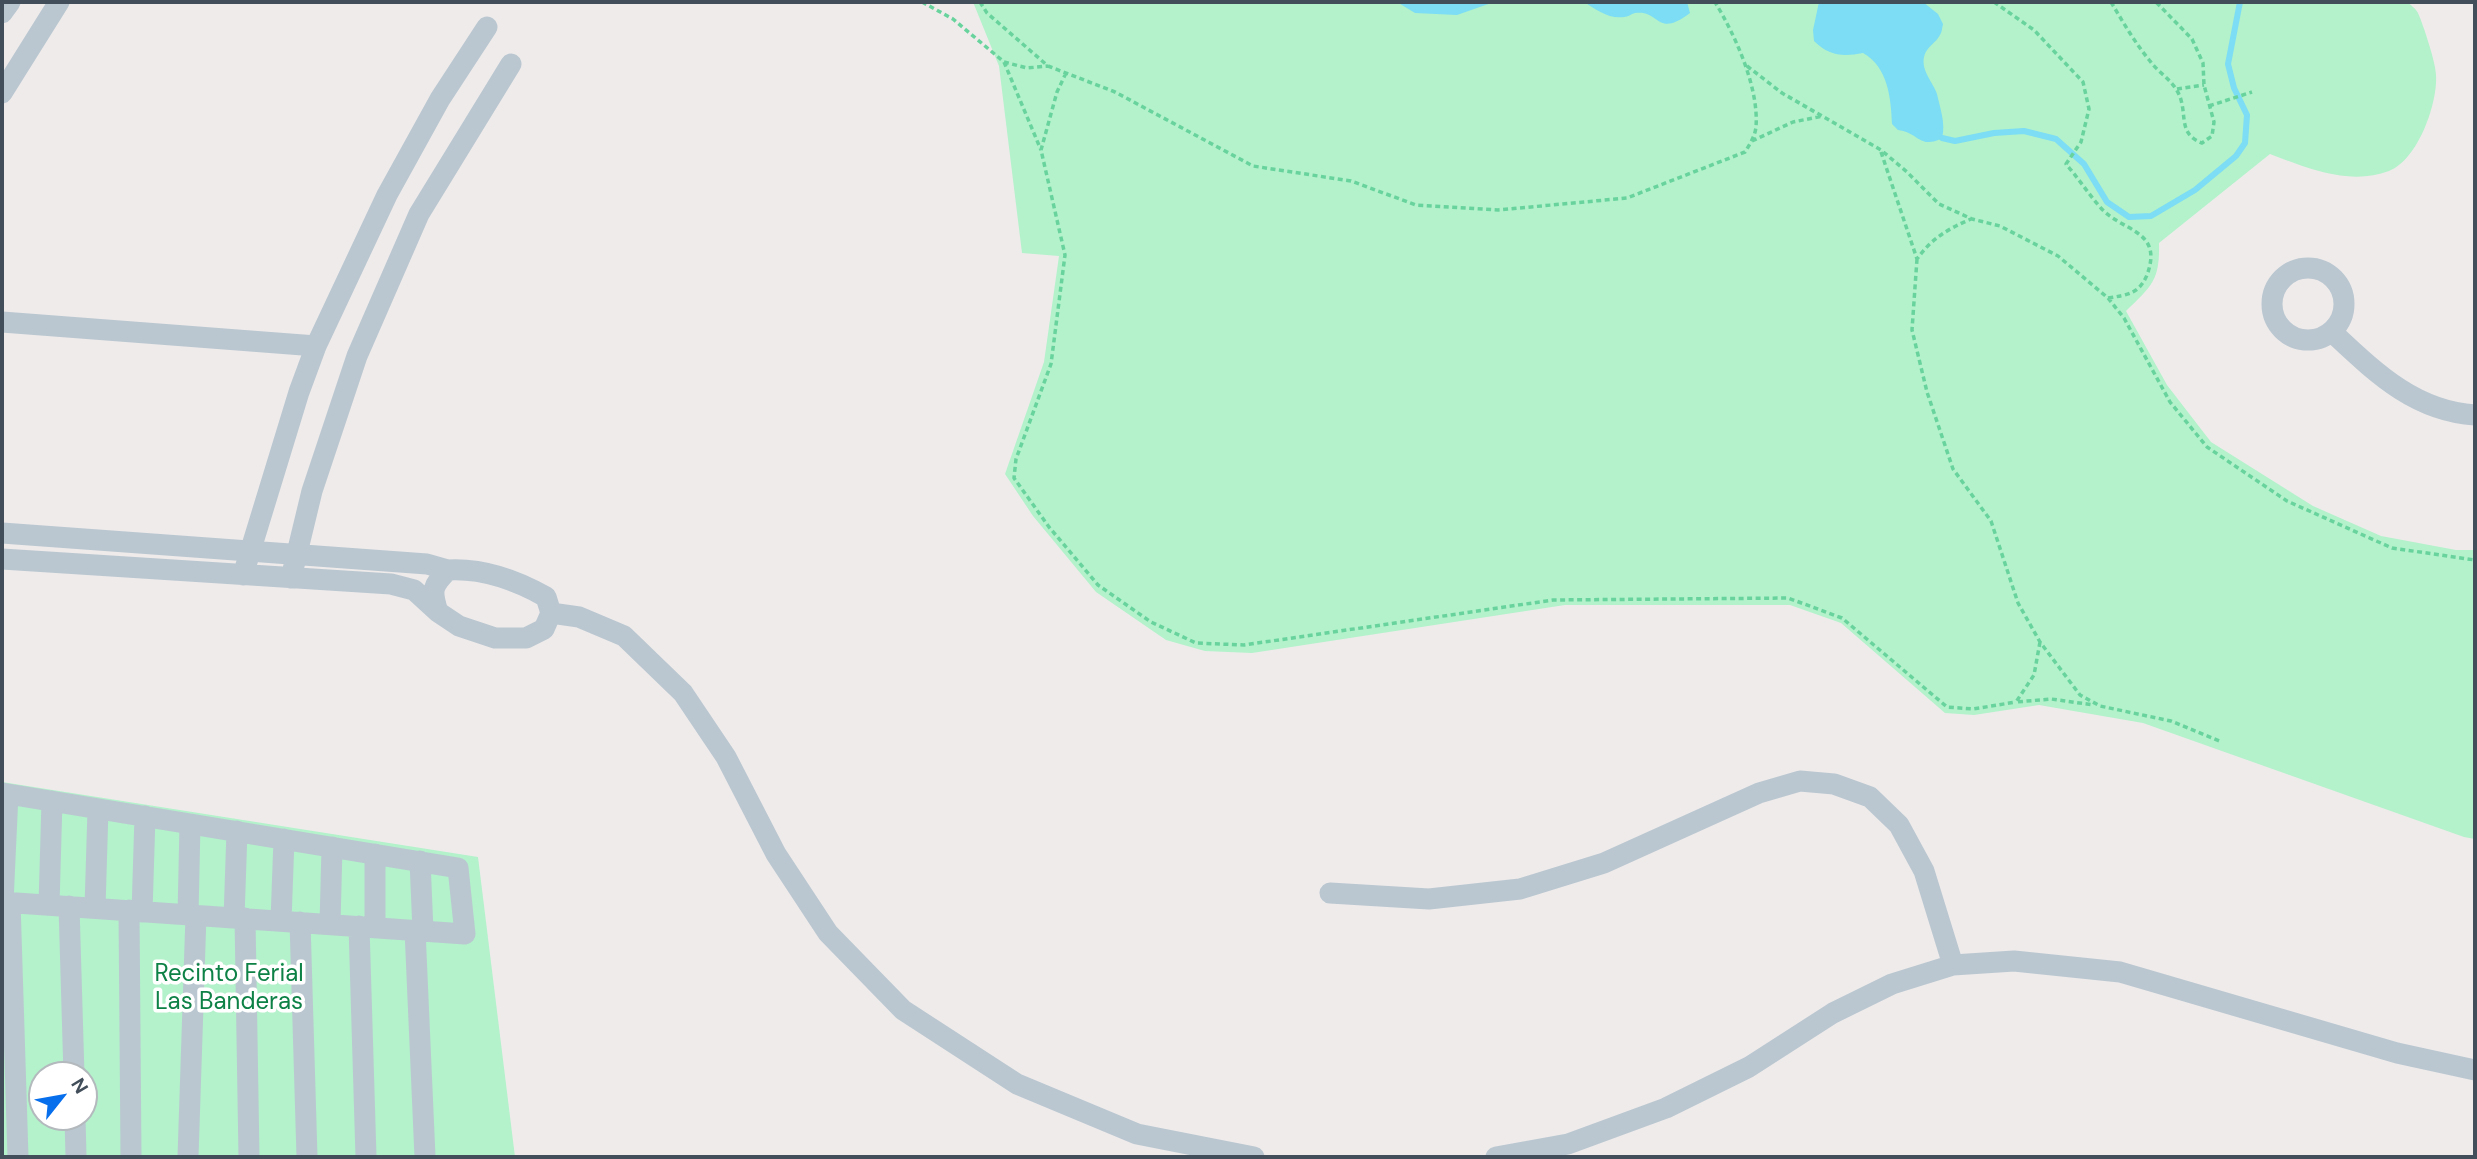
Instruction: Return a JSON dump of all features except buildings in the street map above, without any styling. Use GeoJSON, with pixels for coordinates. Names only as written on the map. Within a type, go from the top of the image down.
{"type":"FeatureCollection","features":[{"type":"Feature","properties":{"kind":"street"},"geometry":{"type":"LineString","coordinates":[[2,13],[9,2]]}},
{"type":"Feature","properties":{"kind":"street"},"geometry":{"type":"LineString","coordinates":[[2,93],[59,2]]}},
{"type":"Feature","properties":{"kind":"street"},"geometry":{"type":"LineString","coordinates":[[243,575],[299,392],[316,346],[387,195],[440,99],[487,27]]}},
{"type":"Feature","properties":{"kind":"street"},"geometry":{"type":"LineString","coordinates":[[291,578],[312,491],[357,356],[419,214],[510,64]]}},
{"type":"Feature","properties":{"kind":"street"},"geometry":{"type":"LineString","coordinates":[[387,195],[419,214]]}},
{"type":"Feature","properties":{"kind":"street"},"geometry":{"type":"LineString","coordinates":[[2,322],[316,346]]}},
{"type":"Feature","properties":{"kind":"street"},"geometry":{"type":"LineString","coordinates":[[2332,332],[2381,378],[2418,400],[2459,414],[2475,415]]}},
{"type":"Feature","properties":{"kind":"street"},"geometry":{"type":"LineString","coordinates":[[2,533],[427,564],[448,570],[466,569],[520,582],[546,597],[551,613],[544,629],[526,638],[495,638],[459,626],[438,612],[414,590],[402,587],[2,559]]}},
{"type":"Feature","properties":{"kind":"street"},"geometry":{"type":"LineString","coordinates":[[438,612],[432,595],[436,582],[448,570]]}},
{"type":"Feature","properties":{"kind":"street"},"geometry":{"type":"LineString","coordinates":[[551,613],[579,617],[624,636],[683,693],[726,757],[776,854],[828,933],[903,1010],[1017,1084],[1137,1133],[1254,1157]]}},
{"type":"Feature","properties":{"kind":"street"},"geometry":{"type":"LineString","coordinates":[[1330,892],[1429,899],[1520,890],[1604,863],[1759,793],[1800,781],[1834,783],[1870,797],[1899,825],[1924,871],[1953,965]]}},
{"type":"Feature","properties":{"kind":"street"},"geometry":{"type":"LineString","coordinates":[[5,902],[465,934],[458,868],[5,793],[5,902],[9,1119],[18,1157]]}},
{"type":"Feature","properties":{"kind":"street"},"geometry":{"type":"LineString","coordinates":[[52,801],[73,1061]]}},
{"type":"Feature","properties":{"kind":"street"},"geometry":{"type":"LineString","coordinates":[[95,908],[98,808]]}},
{"type":"Feature","properties":{"kind":"street"},"geometry":{"type":"LineString","coordinates":[[131,1157],[135,911],[145,816]]}},
{"type":"Feature","properties":{"kind":"street"},"geometry":{"type":"LineString","coordinates":[[188,1157],[192,915],[190,824]]}},
{"type":"Feature","properties":{"kind":"street"},"geometry":{"type":"LineString","coordinates":[[237,831],[250,1157]]}},
{"type":"Feature","properties":{"kind":"street"},"geometry":{"type":"LineString","coordinates":[[284,839],[307,1157]]}},
{"type":"Feature","properties":{"kind":"street"},"geometry":{"type":"LineString","coordinates":[[330,924],[332,847]]}},
{"type":"Feature","properties":{"kind":"street"},"geometry":{"type":"LineString","coordinates":[[366,1157],[367,927],[375,854]]}},
{"type":"Feature","properties":{"kind":"street"},"geometry":{"type":"LineString","coordinates":[[420,861],[419,930],[425,1157]]}},
{"type":"Feature","properties":{"kind":"street"},"geometry":{"type":"LineString","coordinates":[[1496,1157],[1567,1144],[1666,1108],[1749,1067],[1833,1013],[1892,984],[1953,965],[2014,961],[2120,972],[2397,1053],[2475,1070]]}},
{"type":"Feature","properties":{"kind":"street"},"geometry":{"type":"LineString","coordinates":[[75,1131],[76,1157]]}},
{"type":"Feature","properties":{"kind":"path"},"geometry":{"type":"LineString","coordinates":[[922,2],[953,19],[1004,62],[1027,68],[1048,66]]}},
{"type":"Feature","properties":{"kind":"path"},"geometry":{"type":"LineString","coordinates":[[980,2],[987,13],[1048,66],[1115,92],[1253,166],[1352,181],[1416,205],[1498,210],[1627,198],[1745,152],[1756,127],[1752,90],[1746,65],[1717,3]]}},
{"type":"Feature","properties":{"kind":"path"},"geometry":{"type":"LineString","coordinates":[[1994,2],[2034,30],[2083,82],[2089,109],[2081,142],[2066,164],[2101,210],[2134,230],[2149,245],[2151,262],[2142,286],[2128,295],[2108,298]]}},
{"type":"Feature","properties":{"kind":"path"},"geometry":{"type":"LineString","coordinates":[[2111,2],[2150,62],[2176,89],[2184,110],[2186,132],[2192,139],[2202,143],[2212,136],[2214,122],[2204,85],[2203,63],[2192,39],[2156,2]]}},
{"type":"Feature","properties":{"kind":"path"},"geometry":{"type":"LineString","coordinates":[[1004,62],[1041,150],[1065,255],[1051,364],[1016,459],[1014,478],[1049,527],[1098,585],[1151,622],[1196,643],[1244,645],[1553,600],[1788,598],[1842,618],[1947,707],[1973,709],[2051,699],[2171,721],[2222,742]]}},
{"type":"Feature","properties":{"kind":"path"},"geometry":{"type":"LineString","coordinates":[[1746,65],[1782,93],[1881,150],[1939,204],[1972,219],[2000,226],[2058,256],[2108,298],[2124,318],[2170,402],[2207,447],[2287,500],[2392,548],[2475,560]]}},
{"type":"Feature","properties":{"kind":"path"},"geometry":{"type":"LineString","coordinates":[[1041,150],[1057,92],[1066,73]]}},
{"type":"Feature","properties":{"kind":"path"},"geometry":{"type":"LineString","coordinates":[[2176,89],[2204,85]]}},
{"type":"Feature","properties":{"kind":"path"},"geometry":{"type":"LineString","coordinates":[[2209,106],[2252,92]]}},
{"type":"Feature","properties":{"kind":"path"},"geometry":{"type":"LineString","coordinates":[[1752,141],[1793,122],[1823,116]]}},
{"type":"Feature","properties":{"kind":"path"},"geometry":{"type":"LineString","coordinates":[[1881,150],[1917,259],[1912,330],[1927,392],[1953,469],[1991,521],[2018,603],[2039,642],[2080,695],[2100,706]]}},
{"type":"Feature","properties":{"kind":"path"},"geometry":{"type":"LineString","coordinates":[[1917,259],[1929,242],[1972,219]]}},
{"type":"Feature","properties":{"kind":"path"},"geometry":{"type":"LineString","coordinates":[[2016,702],[2034,675],[2039,642]]}},
{"type":"Feature","properties":{"kind":"green space"},"geometry":{"type":"Polygon","coordinates":[[[973,2],[2407,2],[2420,18],[2436,75],[2430,115],[2409,155],[2389,171],[2359,177],[2329,173],[2270,154],[2159,243],[2158,266],[2153,282],[2126,311],[2167,385],[2211,442],[2313,506],[2381,536],[2456,550],[2475,550],[2475,839],[2143,723],[2039,705],[1974,715],[1945,713],[1841,623],[1790,605],[1565,605],[1252,653],[1205,651],[1166,640],[1096,592],[1033,516],[1005,474],[1044,362],[1059,256],[1022,253],[999,66],[973,2]]]}},
{"type":"Feature","properties":{"kind":"green space","name":"Recinto Ferial Las Banderas"},"geometry":{"type":"Polygon","coordinates":[[[2,782],[478,857],[515,1157],[2,1157],[2,782]]]}},
{"type":"Feature","properties":{"kind":"water"},"geometry":{"type":"Polygon","coordinates":[[[1397,2],[1494,2],[1457,15],[1415,13],[1397,2]]]}},
{"type":"Feature","properties":{"kind":"water"},"geometry":{"type":"Polygon","coordinates":[[[1584,2],[1687,2],[1690,13],[1679,20],[1664,23],[1643,13],[1613,17],[1584,2]]]}},
{"type":"Feature","properties":{"kind":"water"},"geometry":{"type":"Polygon","coordinates":[[[1819,2],[1923,2],[1938,14],[1943,24],[1941,33],[1927,50],[1924,62],[1937,94],[1943,122],[1942,138],[1929,142],[1898,130],[1892,124],[1891,104],[1878,66],[1863,53],[1843,55],[1831,52],[1814,41],[1813,30],[1819,2]]]}},
{"type":"Feature","properties":{"kind":"waterway"},"geometry":{"type":"LineString","coordinates":[[1942,138],[1955,141],[1994,133],[2024,131],[2056,139],[2084,164],[2107,202],[2129,217],[2151,216],[2195,190],[2236,156],[2245,143],[2247,115],[2234,88],[2228,64],[2240,2]]}}]}
